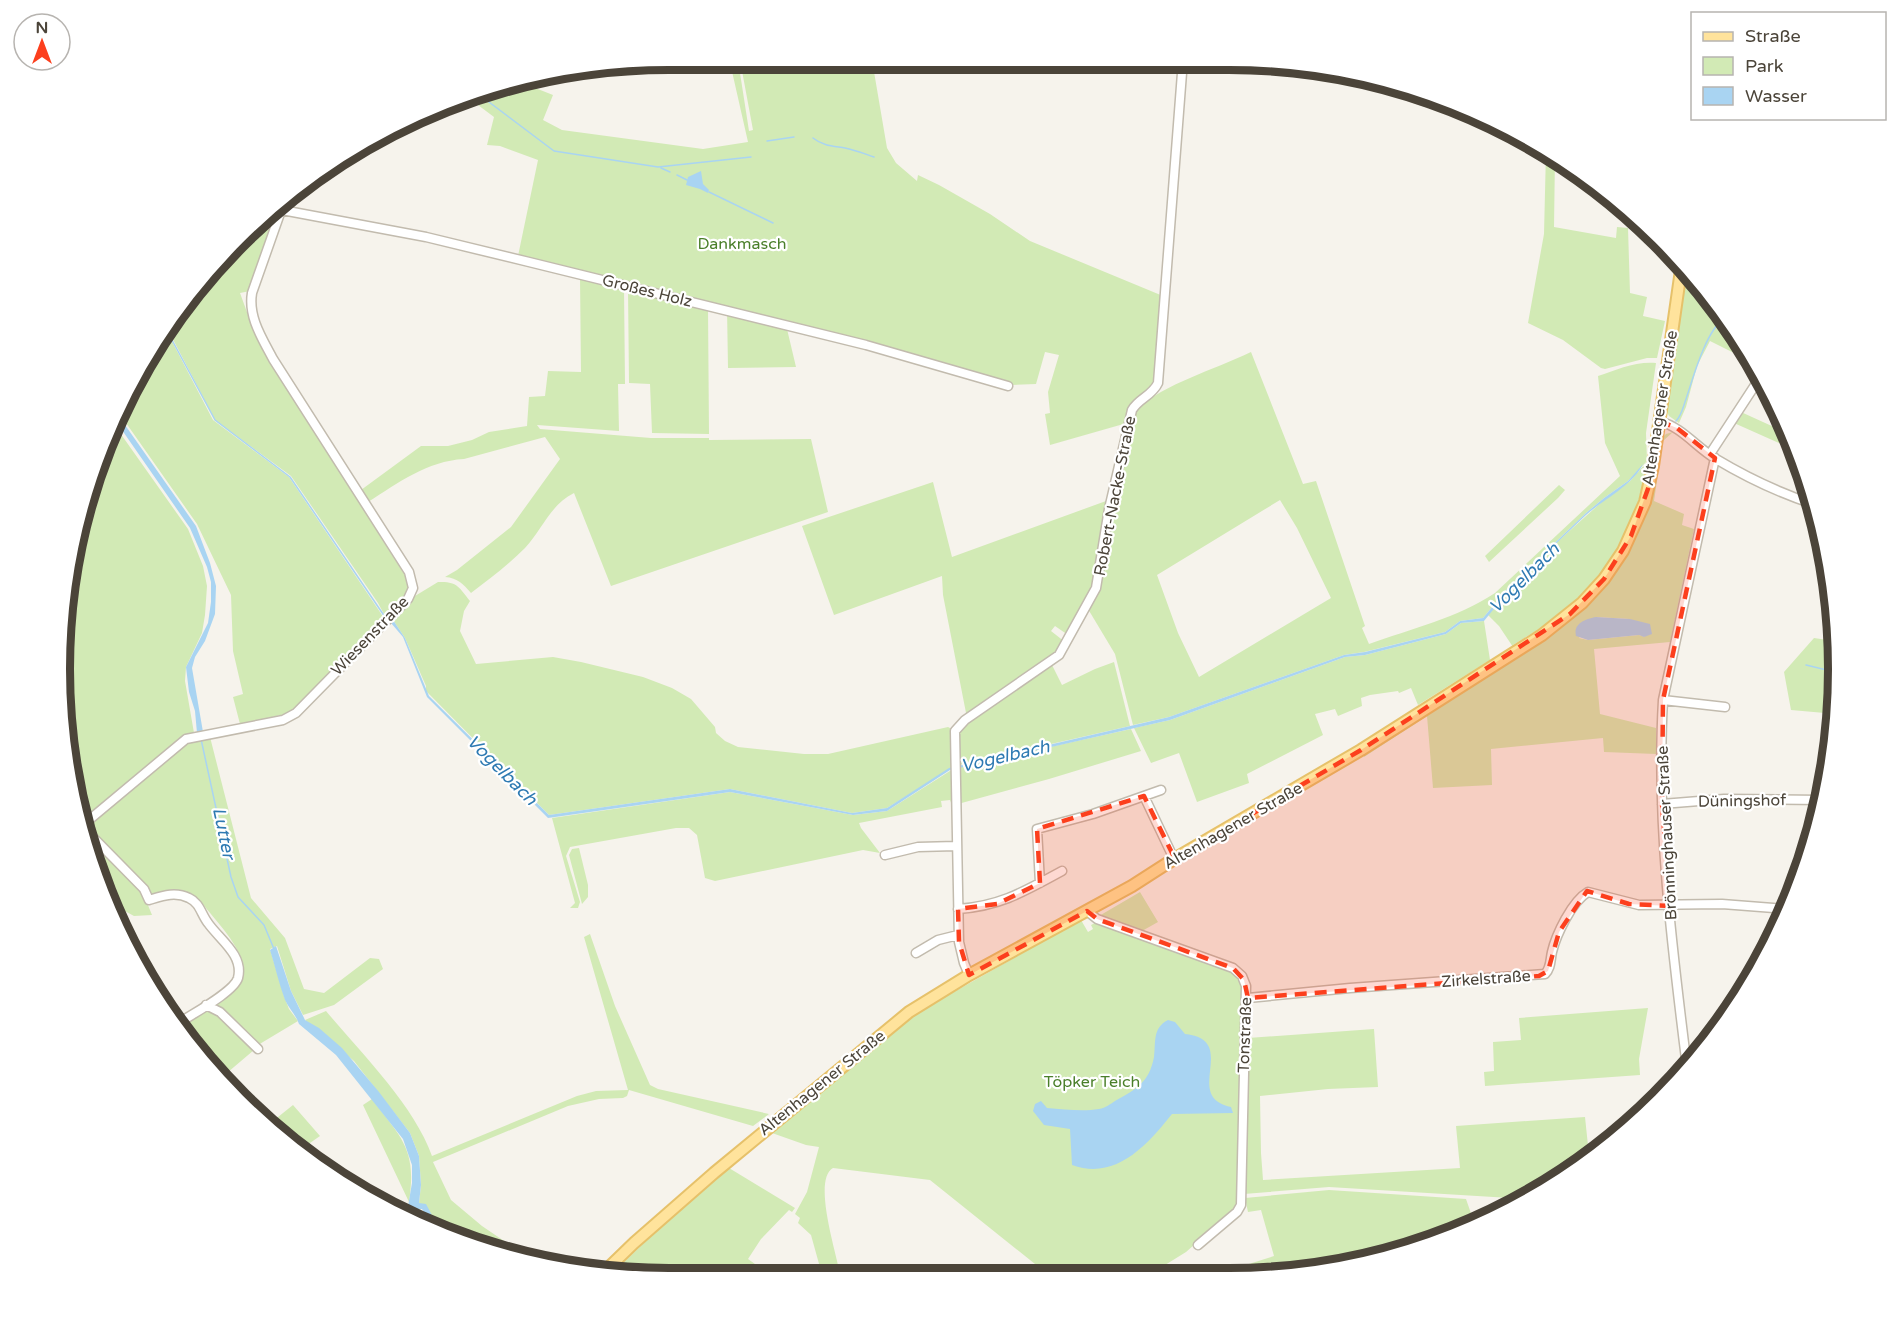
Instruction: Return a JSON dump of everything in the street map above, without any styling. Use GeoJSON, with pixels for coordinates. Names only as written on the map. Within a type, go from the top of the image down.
{"type":"FeatureCollection","features":[{"type":"Feature","properties":{"kind":"main road","name":"Altenhagener Straße"},"geometry":{"type":"LineString","coordinates":[[611,1265],[714,1173],[909,1012],[969,975],[1132,886],[1361,750],[1542,635],[1576,609],[1615,564],[1638,519],[1650,483],[1680,276]]}},
{"type":"Feature","properties":{"kind":"street","name":"Robert-Nacke-Straße"},"geometry":{"type":"LineString","coordinates":[[969,975],[960,952],[958,935],[954,737],[958,727],[1059,655],[1096,588],[1109,509],[1132,410],[1136,404],[1151,394],[1158,383],[1182,70]]}},
{"type":"Feature","properties":{"kind":"street","name":"Großes Holz"},"geometry":{"type":"LineString","coordinates":[[287,209],[426,237],[529,261],[866,345],[1008,386]]}},
{"type":"Feature","properties":{"kind":"street","name":"Wiesenstraße"},"geometry":{"type":"LineString","coordinates":[[90,820],[189,737],[283,720],[296,713],[408,599],[413,588],[409,572],[273,359],[255,322],[250,302],[252,293],[279,215]]}},
{"type":"Feature","properties":{"kind":"street"},"geometry":{"type":"LineString","coordinates":[[1712,456],[1755,385]]}},
{"type":"Feature","properties":{"kind":"street"},"geometry":{"type":"LineString","coordinates":[[1659,421],[1677,428],[1712,456],[1777,490],[1803,500]]}},
{"type":"Feature","properties":{"kind":"street","name":"Brönninghauser Straße"},"geometry":{"type":"LineString","coordinates":[[1686,1056],[1662,804],[1661,729],[1663,700],[1712,456]]}},
{"type":"Feature","properties":{"kind":"street"},"geometry":{"type":"LineString","coordinates":[[1663,700],[1725,707]]}},
{"type":"Feature","properties":{"kind":"street"},"geometry":{"type":"LineString","coordinates":[[1040,883],[1037,830],[1093,814],[1161,790]]}},
{"type":"Feature","properties":{"kind":"street"},"geometry":{"type":"LineString","coordinates":[[1144,796],[1174,859]]}},
{"type":"Feature","properties":{"kind":"street","name":"Düningshof"},"geometry":{"type":"LineString","coordinates":[[1662,804],[1724,799],[1813,800]]}},
{"type":"Feature","properties":{"kind":"street"},"geometry":{"type":"LineString","coordinates":[[95,838],[144,889],[149,900],[176,894],[187,896],[197,903],[208,924],[234,955],[238,969],[236,982],[184,1020]]}},
{"type":"Feature","properties":{"kind":"street"},"geometry":{"type":"LineString","coordinates":[[885,855],[918,847],[956,846]]}},
{"type":"Feature","properties":{"kind":"street"},"geometry":{"type":"LineString","coordinates":[[958,909],[980,908],[997,903],[1062,871]]}},
{"type":"Feature","properties":{"kind":"street","name":"Zirkelstraße"},"geometry":{"type":"LineString","coordinates":[[1248,998],[1350,987],[1539,976],[1548,971],[1559,932],[1584,894],[1592,892],[1620,902],[1639,905],[1670,906]]}},
{"type":"Feature","properties":{"kind":"street"},"geometry":{"type":"LineString","coordinates":[[1670,906],[1722,903],[1778,908]]}},
{"type":"Feature","properties":{"kind":"street","name":"Tonstraße"},"geometry":{"type":"LineString","coordinates":[[1087,911],[1097,919],[1233,968],[1244,980],[1248,998],[1245,1022],[1241,1205],[1237,1212],[1198,1245]]}},
{"type":"Feature","properties":{"kind":"street"},"geometry":{"type":"LineString","coordinates":[[916,953],[938,940],[958,935]]}},
{"type":"Feature","properties":{"kind":"street"},"geometry":{"type":"LineString","coordinates":[[206,1005],[220,1012],[258,1049]]}},
{"type":"Feature","properties":{"kind":"highlighted area"},"geometry":{"type":"Polygon","coordinates":[[[1659,421],[1677,428],[1715,458],[1663,700],[1662,804],[1670,906],[1629,904],[1587,891],[1559,932],[1548,971],[1539,976],[1248,998],[1244,980],[1233,968],[1097,919],[1087,911],[969,975],[959,942],[958,909],[997,904],[1040,883],[1037,829],[1144,796],[1175,859],[1361,750],[1570,614],[1604,579],[1631,536],[1650,483],[1659,421]]]}},
{"type":"Feature","properties":{"kind":"green space","name":"Dankmasch"},"geometry":{"type":"Polygon","coordinates":[[[732,70],[740,70],[749,131],[753,130],[742,70],[874,70],[887,148],[896,163],[917,181],[918,175],[939,185],[990,214],[1030,241],[1163,296],[1156,383],[1127,423],[1050,445],[1045,414],[1050,413],[1048,392],[1059,355],[1045,352],[1036,384],[1010,385],[787,329],[796,367],[728,368],[727,308],[518,256],[538,160],[500,146],[487,145],[494,117],[478,105],[482,101],[532,87],[553,95],[543,120],[562,130],[703,149],[748,142],[732,70]]]}},
{"type":"Feature","properties":{"kind":"green space"},"geometry":{"type":"Polygon","coordinates":[[[1546,162],[1555,167],[1554,227],[1616,238],[1617,227],[1628,228],[1630,293],[1647,297],[1643,316],[1665,321],[1657,358],[1601,368],[1563,340],[1528,323],[1544,234],[1546,162]]]}},
{"type":"Feature","properties":{"kind":"green space"},"geometry":{"type":"Polygon","coordinates":[[[276,218],[250,291],[240,293],[252,326],[408,580],[405,596],[398,604],[385,616],[291,476],[215,420],[171,336],[219,275],[276,218]]]}},
{"type":"Feature","properties":{"kind":"green space"},"geometry":{"type":"Polygon","coordinates":[[[580,277],[624,288],[625,384],[618,384],[619,431],[537,425],[540,429],[651,438],[811,439],[828,512],[611,586],[574,493],[552,511],[525,548],[471,593],[460,582],[445,577],[511,527],[560,459],[545,437],[425,468],[368,502],[361,490],[421,446],[448,446],[472,440],[489,432],[527,426],[529,397],[545,396],[548,371],[581,372],[580,277]]]}},
{"type":"Feature","properties":{"kind":"green space"},"geometry":{"type":"Polygon","coordinates":[[[1685,282],[1704,305],[1739,356],[1710,341],[1697,366],[1686,407],[1679,423],[1669,416],[1665,408],[1685,282]]]}},
{"type":"Feature","properties":{"kind":"green space"},"geometry":{"type":"Polygon","coordinates":[[[628,289],[708,308],[709,434],[652,433],[650,384],[629,383],[628,289]]]}},
{"type":"Feature","properties":{"kind":"green space"},"geometry":{"type":"Polygon","coordinates":[[[170,338],[213,420],[289,477],[384,618],[290,713],[240,724],[233,697],[243,694],[233,651],[231,595],[197,524],[125,421],[170,338]]]}},
{"type":"Feature","properties":{"kind":"green space"},"geometry":{"type":"Polygon","coordinates":[[[1251,352],[1303,484],[1316,481],[1369,644],[1450,616],[1495,593],[1620,476],[1605,443],[1598,376],[1634,365],[1656,363],[1646,433],[1647,461],[1628,481],[1586,513],[1508,588],[1483,618],[1460,621],[1445,632],[1344,655],[1169,717],[1133,725],[1115,654],[1088,609],[1134,410],[1176,384],[1251,352]],[[1280,500],[1157,575],[1178,633],[1199,677],[1331,598],[1297,528],[1280,500]]]}},
{"type":"Feature","properties":{"kind":"green space"},"geometry":{"type":"Polygon","coordinates":[[[1741,412],[1777,428],[1784,445],[1734,423],[1741,412]]]}},
{"type":"Feature","properties":{"kind":"green space"},"geometry":{"type":"Polygon","coordinates":[[[120,432],[188,529],[203,566],[207,586],[205,615],[202,633],[186,667],[185,681],[194,733],[186,735],[89,815],[76,748],[72,709],[70,670],[72,630],[82,553],[91,514],[102,477],[120,432]]]}},
{"type":"Feature","properties":{"kind":"green space"},"geometry":{"type":"Polygon","coordinates":[[[1673,432],[1663,441],[1654,501],[1684,514],[1682,525],[1694,529],[1670,642],[1594,649],[1600,714],[1656,728],[1656,754],[1604,752],[1603,738],[1491,749],[1492,785],[1433,788],[1427,716],[1364,757],[1364,754],[1551,633],[1629,547],[1661,439],[1673,432]],[[1596,617],[1579,638],[1588,640],[1639,635],[1645,637],[1630,619],[1596,617]]]}},
{"type":"Feature","properties":{"kind":"green space"},"geometry":{"type":"Polygon","coordinates":[[[1646,463],[1636,507],[1628,528],[1606,566],[1576,600],[1554,619],[1513,647],[1499,626],[1488,615],[1509,590],[1556,543],[1605,499],[1630,481],[1646,463]]]}},
{"type":"Feature","properties":{"kind":"green space"},"geometry":{"type":"Polygon","coordinates":[[[933,482],[952,557],[1106,501],[1095,588],[1068,635],[1055,626],[1051,631],[1065,642],[1058,654],[967,718],[943,595],[942,576],[834,615],[802,526],[933,482]]]}},
{"type":"Feature","properties":{"kind":"green space"},"geometry":{"type":"Polygon","coordinates":[[[1559,485],[1565,490],[1558,498],[1489,562],[1485,556],[1559,485]]]}},
{"type":"Feature","properties":{"kind":"green space"},"geometry":{"type":"Polygon","coordinates":[[[438,582],[454,584],[470,601],[464,611],[460,631],[476,664],[553,657],[643,677],[672,688],[691,699],[715,727],[716,733],[725,741],[738,747],[804,754],[828,754],[948,727],[954,730],[953,767],[887,808],[852,813],[730,789],[549,815],[426,691],[426,686],[405,638],[393,620],[415,596],[438,582]]]}},
{"type":"Feature","properties":{"kind":"green space"},"geometry":{"type":"Polygon","coordinates":[[[1484,621],[1490,660],[1418,705],[1411,688],[1399,693],[1398,691],[1361,698],[1362,706],[1338,716],[1335,709],[1315,714],[1323,735],[1247,774],[1249,783],[1197,802],[1179,753],[1151,763],[1134,728],[1170,720],[1345,657],[1365,655],[1446,634],[1461,623],[1484,621]]]}},
{"type":"Feature","properties":{"kind":"green space"},"geometry":{"type":"Polygon","coordinates":[[[1814,638],[1826,640],[1828,670],[1826,713],[1791,710],[1784,672],[1814,638]]]}},
{"type":"Feature","properties":{"kind":"green space"},"geometry":{"type":"Polygon","coordinates":[[[1114,662],[1130,726],[955,766],[958,728],[1051,663],[1062,685],[1114,662]]]}},
{"type":"Feature","properties":{"kind":"green space"},"geometry":{"type":"Polygon","coordinates":[[[1131,729],[1141,751],[958,804],[955,768],[1131,729]]]}},
{"type":"Feature","properties":{"kind":"green space"},"geometry":{"type":"Polygon","coordinates":[[[210,737],[251,898],[285,938],[304,989],[324,993],[370,958],[379,959],[383,969],[334,1005],[303,1015],[291,991],[277,946],[270,949],[289,1009],[298,1021],[258,1045],[212,1005],[234,991],[243,975],[243,964],[239,953],[225,931],[195,897],[150,897],[94,835],[91,825],[90,821],[187,742],[210,737]]]}},
{"type":"Feature","properties":{"kind":"green space"},"geometry":{"type":"Polygon","coordinates":[[[953,769],[952,805],[950,800],[941,801],[942,807],[859,823],[880,853],[863,850],[715,881],[705,878],[697,835],[689,828],[676,828],[570,847],[566,856],[580,902],[578,908],[570,908],[575,903],[552,818],[730,792],[853,815],[887,811],[953,769]]]}},
{"type":"Feature","properties":{"kind":"green space"},"geometry":{"type":"Polygon","coordinates":[[[97,846],[143,893],[152,915],[134,916],[120,909],[97,846]]]}},
{"type":"Feature","properties":{"kind":"green space"},"geometry":{"type":"Polygon","coordinates":[[[579,848],[588,885],[588,897],[582,904],[569,855],[572,849],[579,848]]]}},
{"type":"Feature","properties":{"kind":"green space"},"geometry":{"type":"Polygon","coordinates":[[[1140,892],[1158,922],[1142,931],[1099,916],[1140,892]]]}},
{"type":"Feature","properties":{"kind":"green space","name":"Töpker Teich"},"geometry":{"type":"Polygon","coordinates":[[[1081,920],[1088,932],[1093,929],[1091,925],[1097,922],[1231,971],[1237,977],[1244,992],[1237,1207],[1186,1252],[1160,1268],[1040,1268],[930,1180],[833,1168],[827,1175],[825,1202],[839,1268],[820,1268],[811,1235],[798,1223],[800,1218],[795,1214],[807,1192],[819,1147],[772,1133],[922,1010],[1081,920]]]}},
{"type":"Feature","properties":{"kind":"green space"},"geometry":{"type":"Polygon","coordinates":[[[590,934],[615,1006],[650,1085],[658,1089],[769,1114],[753,1126],[629,1090],[627,1096],[623,1098],[599,1099],[568,1106],[433,1162],[451,1200],[482,1226],[515,1248],[436,1221],[419,1203],[421,1185],[419,1156],[410,1133],[354,1061],[305,1020],[326,1011],[400,1099],[424,1137],[432,1156],[577,1096],[596,1091],[628,1090],[584,937],[590,934]]]}},
{"type":"Feature","properties":{"kind":"green space"},"geometry":{"type":"Polygon","coordinates":[[[208,1008],[215,1011],[254,1050],[227,1073],[186,1023],[208,1008]]]}},
{"type":"Feature","properties":{"kind":"green space"},"geometry":{"type":"Polygon","coordinates":[[[1648,1008],[1639,1059],[1640,1075],[1485,1086],[1484,1072],[1494,1071],[1493,1042],[1521,1040],[1519,1018],[1648,1008]]]}},
{"type":"Feature","properties":{"kind":"green space"},"geometry":{"type":"Polygon","coordinates":[[[1374,1029],[1378,1087],[1328,1089],[1260,1096],[1263,1180],[1460,1168],[1456,1126],[1585,1117],[1588,1148],[1561,1168],[1510,1198],[1329,1187],[1244,1194],[1248,1038],[1374,1029]]]}},
{"type":"Feature","properties":{"kind":"green space"},"geometry":{"type":"Polygon","coordinates":[[[372,1099],[399,1135],[409,1157],[411,1184],[409,1202],[363,1105],[372,1099]]]}},
{"type":"Feature","properties":{"kind":"green space"},"geometry":{"type":"Polygon","coordinates":[[[293,1105],[320,1136],[306,1146],[275,1120],[293,1105]]]}},
{"type":"Feature","properties":{"kind":"green space"},"geometry":{"type":"Polygon","coordinates":[[[729,1168],[795,1208],[792,1212],[789,1210],[761,1239],[748,1259],[755,1264],[752,1268],[620,1266],[729,1168]]]}},
{"type":"Feature","properties":{"kind":"green space"},"geometry":{"type":"Polygon","coordinates":[[[1329,1190],[1466,1199],[1472,1217],[1421,1237],[1345,1257],[1268,1267],[1237,1268],[1274,1256],[1261,1210],[1248,1212],[1245,1198],[1329,1190]]]}},
{"type":"Feature","properties":{"kind":"water"},"geometry":{"type":"Polygon","coordinates":[[[701,171],[703,184],[709,190],[708,193],[686,185],[688,177],[701,171]]]}},
{"type":"Feature","properties":{"kind":"water"},"geometry":{"type":"Polygon","coordinates":[[[124,423],[196,526],[216,586],[215,614],[192,668],[203,732],[197,733],[186,667],[208,623],[211,582],[190,528],[121,429],[124,423]]]}},
{"type":"Feature","properties":{"kind":"water"},"geometry":{"type":"Polygon","coordinates":[[[1643,464],[1633,478],[1586,515],[1546,553],[1484,621],[1461,623],[1446,634],[1365,655],[1345,657],[1170,720],[950,770],[887,811],[853,815],[730,792],[548,818],[427,697],[403,637],[391,623],[393,620],[405,638],[429,696],[549,815],[730,789],[852,813],[887,808],[949,768],[1169,717],[1344,655],[1445,632],[1460,621],[1483,618],[1508,588],[1586,513],[1628,481],[1643,464]]]}},
{"type":"Feature","properties":{"kind":"water"},"geometry":{"type":"Polygon","coordinates":[[[1596,617],[1630,619],[1650,624],[1652,634],[1644,637],[1639,635],[1588,640],[1576,636],[1578,625],[1584,620],[1596,617]]]}},
{"type":"Feature","properties":{"kind":"water"},"geometry":{"type":"Polygon","coordinates":[[[276,946],[291,991],[305,1020],[319,1028],[342,1048],[410,1133],[419,1156],[421,1185],[419,1203],[426,1204],[435,1221],[427,1217],[422,1209],[418,1209],[417,1213],[408,1208],[412,1165],[403,1139],[336,1055],[299,1024],[285,1000],[270,950],[276,946]]]}},
{"type":"Feature","properties":{"kind":"water"},"geometry":{"type":"Polygon","coordinates":[[[1168,1020],[1175,1022],[1185,1034],[1201,1038],[1209,1047],[1211,1092],[1217,1101],[1231,1107],[1233,1113],[1172,1114],[1141,1148],[1116,1164],[1088,1169],[1072,1165],[1070,1129],[1044,1125],[1033,1111],[1035,1104],[1041,1101],[1047,1108],[1093,1110],[1106,1107],[1129,1093],[1149,1073],[1154,1057],[1157,1032],[1159,1027],[1168,1020]]]}},
{"type":"Feature","properties":{"kind":"waterway"},"geometry":{"type":"LineString","coordinates":[[486,99],[554,151],[658,167],[751,157]]}},
{"type":"Feature","properties":{"kind":"waterway"},"geometry":{"type":"LineString","coordinates":[[767,141],[794,137]]}},
{"type":"Feature","properties":{"kind":"waterway"},"geometry":{"type":"LineString","coordinates":[[813,138],[824,144],[874,157]]}},
{"type":"Feature","properties":{"kind":"waterway"},"geometry":{"type":"LineString","coordinates":[[661,168],[670,172]]}},
{"type":"Feature","properties":{"kind":"waterway"},"geometry":{"type":"LineString","coordinates":[[677,175],[687,180]]}},
{"type":"Feature","properties":{"kind":"waterway"},"geometry":{"type":"LineString","coordinates":[[709,192],[773,223]]}},
{"type":"Feature","properties":{"kind":"waterway","name":"Vogelbach"},"geometry":{"type":"LineString","coordinates":[[1676,421],[1682,411],[1696,367],[1711,333],[1718,324]]}},
{"type":"Feature","properties":{"kind":"waterway","name":"Vogelbach"},"geometry":{"type":"LineString","coordinates":[[171,338],[215,420],[290,477],[385,617]]}},
{"type":"Feature","properties":{"kind":"waterway"},"geometry":{"type":"LineString","coordinates":[[1806,665],[1828,670]]}},
{"type":"Feature","properties":{"kind":"waterway","name":"Lutter"},"geometry":{"type":"LineString","coordinates":[[201,739],[231,877],[238,897],[264,925],[274,949]]}}]}
